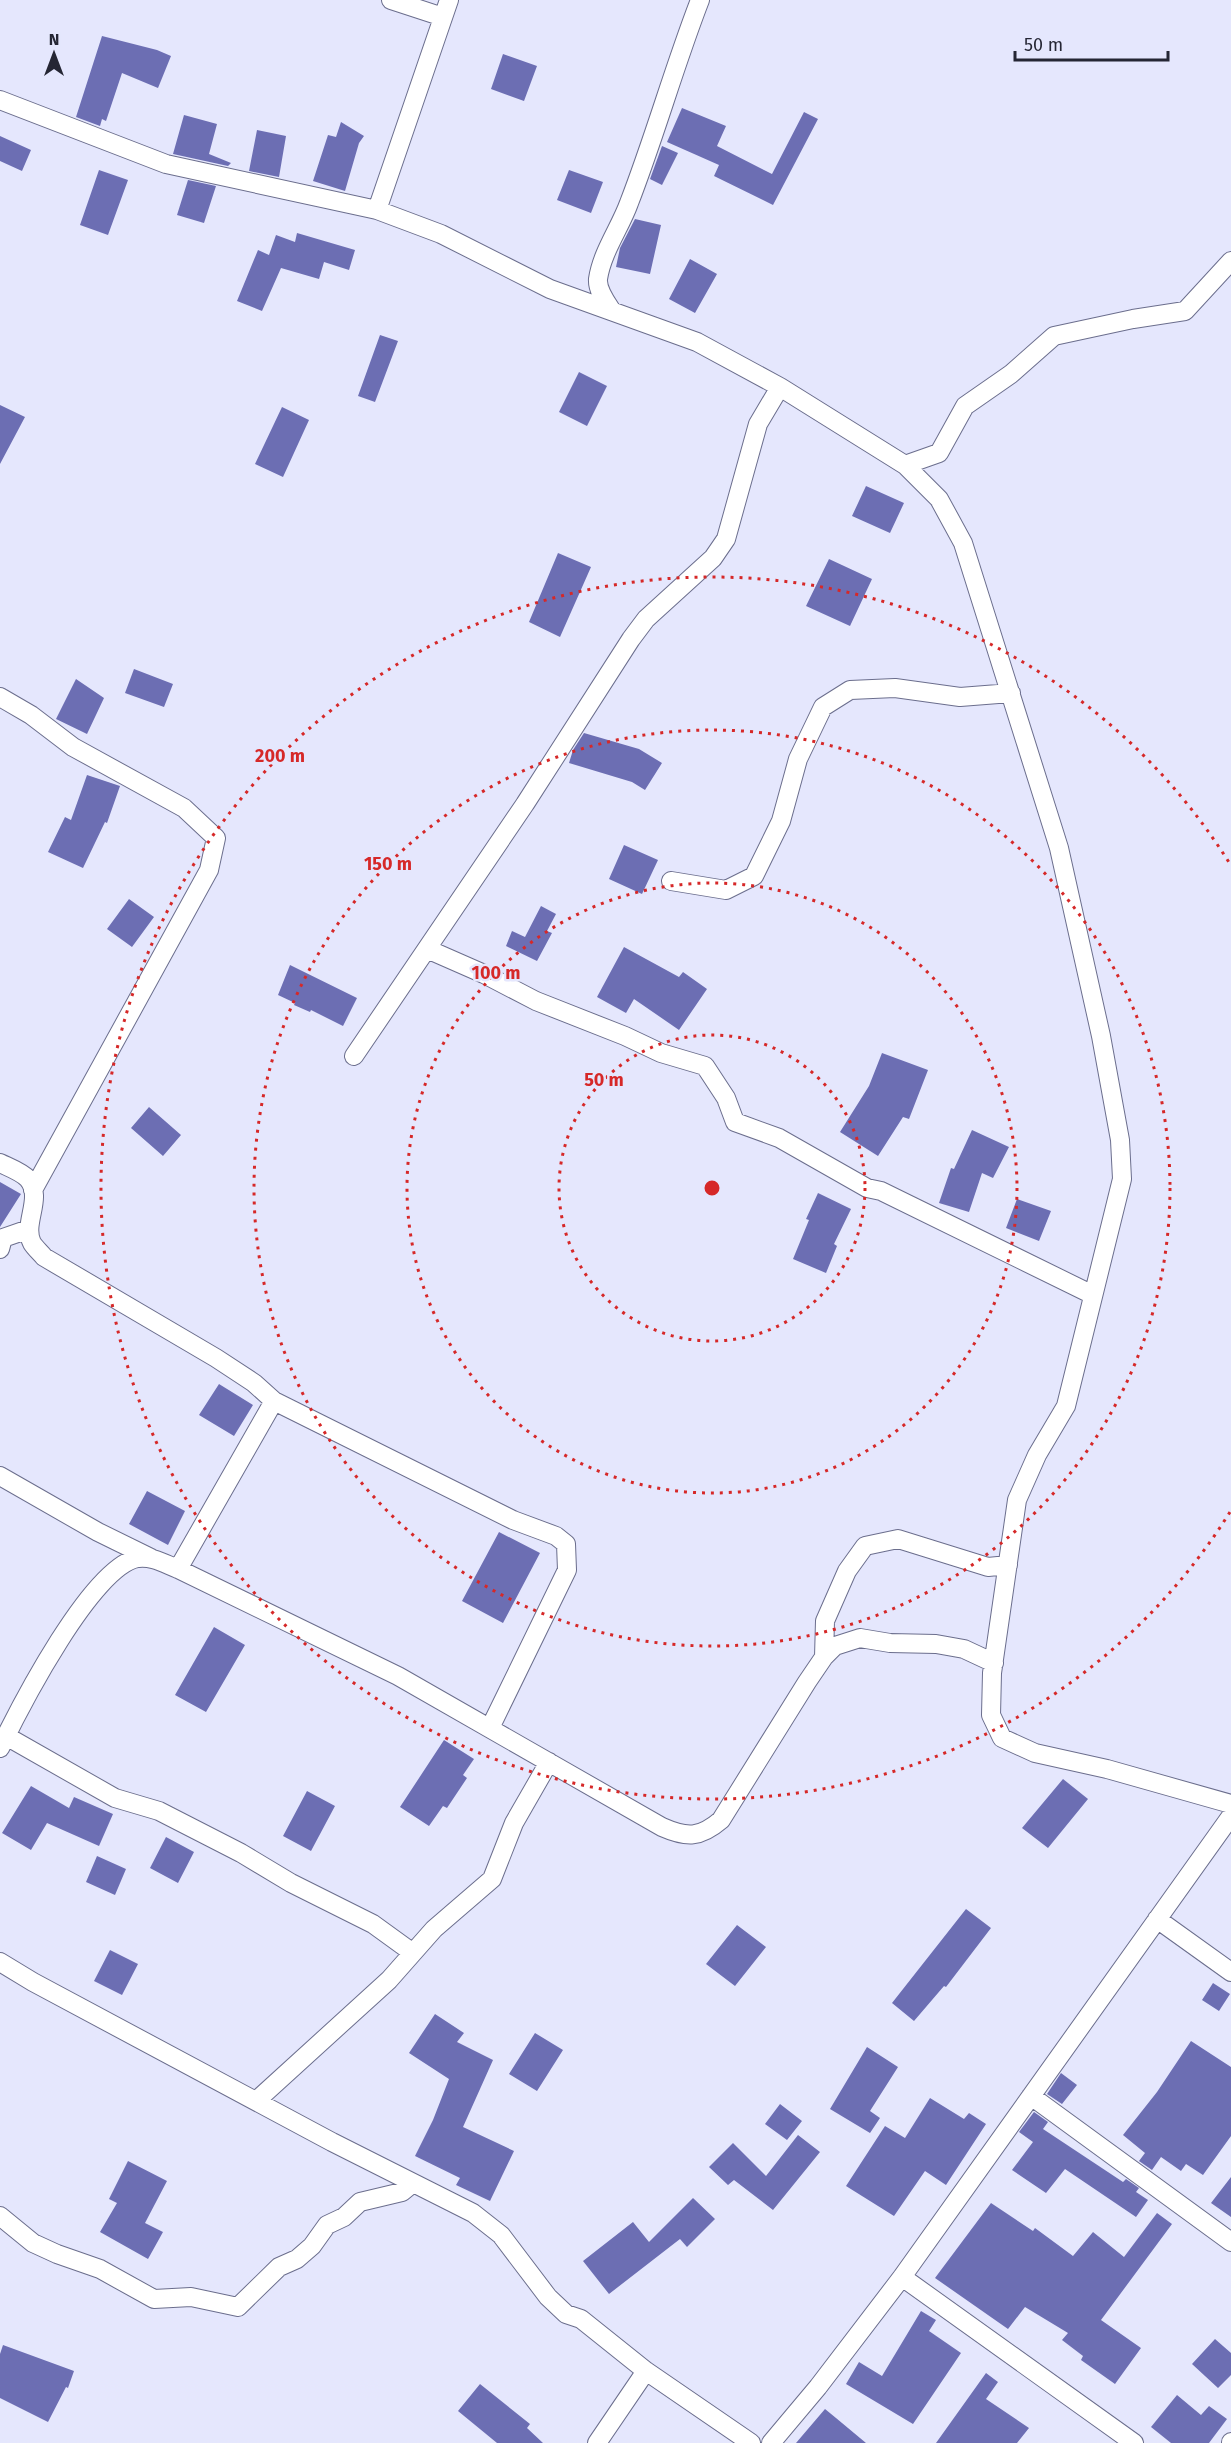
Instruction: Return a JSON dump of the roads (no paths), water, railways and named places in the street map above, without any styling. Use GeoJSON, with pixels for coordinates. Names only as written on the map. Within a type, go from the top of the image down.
{"type":"FeatureCollection","features":[{"type":"Feature","properties":{"kind":"street"},"geometry":{"type":"LineString","coordinates":[[377,210],[446,9],[391,0]]}},
{"type":"Feature","properties":{"kind":"street"},"geometry":{"type":"LineString","coordinates":[[612,311],[597,281],[600,267],[629,204],[700,0]]}},
{"type":"Feature","properties":{"kind":"street"},"geometry":{"type":"LineString","coordinates":[[0,100],[166,164],[377,210],[441,234],[550,289],[697,342],[780,387],[905,465],[939,499],[963,543],[1059,848],[1101,1036],[1120,1140],[1122,1179],[1066,1406],[1037,1455],[1017,1500],[994,1662],[991,1715],[1002,1738],[1035,1753],[1107,1769],[1231,1804]]}},
{"type":"Feature","properties":{"kind":"street"},"geometry":{"type":"LineString","coordinates":[[905,465],[939,453],[965,406],[1011,374],[1054,336],[1133,318],[1185,311],[1231,261]]}},
{"type":"Feature","properties":{"kind":"street"},"geometry":{"type":"LineString","coordinates":[[354,1056],[525,804],[631,639],[646,619],[713,558],[726,539],[758,424],[780,387]]}},
{"type":"Feature","properties":{"kind":"street"},"geometry":{"type":"LineString","coordinates":[[672,881],[726,890],[754,876],[782,820],[798,759],[823,707],[850,690],[895,688],[960,697],[1011,693]]}},
{"type":"Feature","properties":{"kind":"street"},"geometry":{"type":"LineString","coordinates":[[0,697],[31,715],[73,747],[184,808],[216,838],[209,870],[33,1190]]}},
{"type":"Feature","properties":{"kind":"street"},"geometry":{"type":"LineString","coordinates":[[427,949],[536,1002],[625,1036],[661,1053],[705,1066],[726,1098],[735,1122],[779,1138],[867,1188],[881,1191],[1093,1295]]}},
{"type":"Feature","properties":{"kind":"street"},"geometry":{"type":"LineString","coordinates":[[0,1163],[28,1179],[33,1190],[34,1203],[29,1229],[32,1243],[45,1257],[216,1358],[254,1383],[274,1401],[513,1520],[556,1536],[566,1544],[567,1570],[489,1728]]}},
{"type":"Feature","properties":{"kind":"street"},"geometry":{"type":"LineString","coordinates":[[0,1249],[3,1238],[29,1229]]}},
{"type":"Feature","properties":{"kind":"street"},"geometry":{"type":"LineString","coordinates":[[178,1569],[274,1401]]}},
{"type":"Feature","properties":{"kind":"street"},"geometry":{"type":"LineString","coordinates":[[0,1476],[98,1532],[398,1676],[680,1835],[708,1831],[721,1820],[824,1657],[835,1646],[860,1638],[890,1643],[936,1644],[964,1649],[994,1662]]}},
{"type":"Feature","properties":{"kind":"street"},"geometry":{"type":"LineString","coordinates":[[824,1657],[825,1621],[847,1571],[865,1546],[898,1539],[988,1567],[1008,1565]]}},
{"type":"Feature","properties":{"kind":"street"},"geometry":{"type":"LineString","coordinates":[[152,1558],[137,1558],[121,1566],[109,1576],[82,1608],[57,1644],[3,1742],[116,1798],[159,1811],[241,1853],[291,1883],[374,1924],[413,1953]]}},
{"type":"Feature","properties":{"kind":"street"},"geometry":{"type":"LineString","coordinates":[[256,2101],[389,1980],[434,1929],[492,1879],[514,1822],[549,1762]]}},
{"type":"Feature","properties":{"kind":"street"},"geometry":{"type":"LineString","coordinates":[[771,2443],[819,2387],[902,2277],[1231,1816]]}},
{"type":"Feature","properties":{"kind":"street"},"geometry":{"type":"LineString","coordinates":[[1157,1919],[1231,1972]]}},
{"type":"Feature","properties":{"kind":"street"},"geometry":{"type":"LineString","coordinates":[[0,1962],[33,1982],[256,2101],[473,2213],[501,2235],[548,2296],[566,2314],[581,2319],[646,2371],[751,2443]]}},
{"type":"Feature","properties":{"kind":"street"},"geometry":{"type":"LineString","coordinates":[[1031,2096],[1231,2242]]}},
{"type":"Feature","properties":{"kind":"street"},"geometry":{"type":"LineString","coordinates":[[0,2216],[33,2243],[100,2269],[154,2299],[192,2297],[238,2307],[279,2267],[297,2259],[327,2225],[344,2217],[360,2202],[402,2192],[414,2183]]}},
{"type":"Feature","properties":{"kind":"street"},"geometry":{"type":"LineString","coordinates":[[902,2277],[1134,2443]]}},
{"type":"Feature","properties":{"kind":"street"},"geometry":{"type":"LineString","coordinates":[[597,2443],[646,2371]]}}]}
